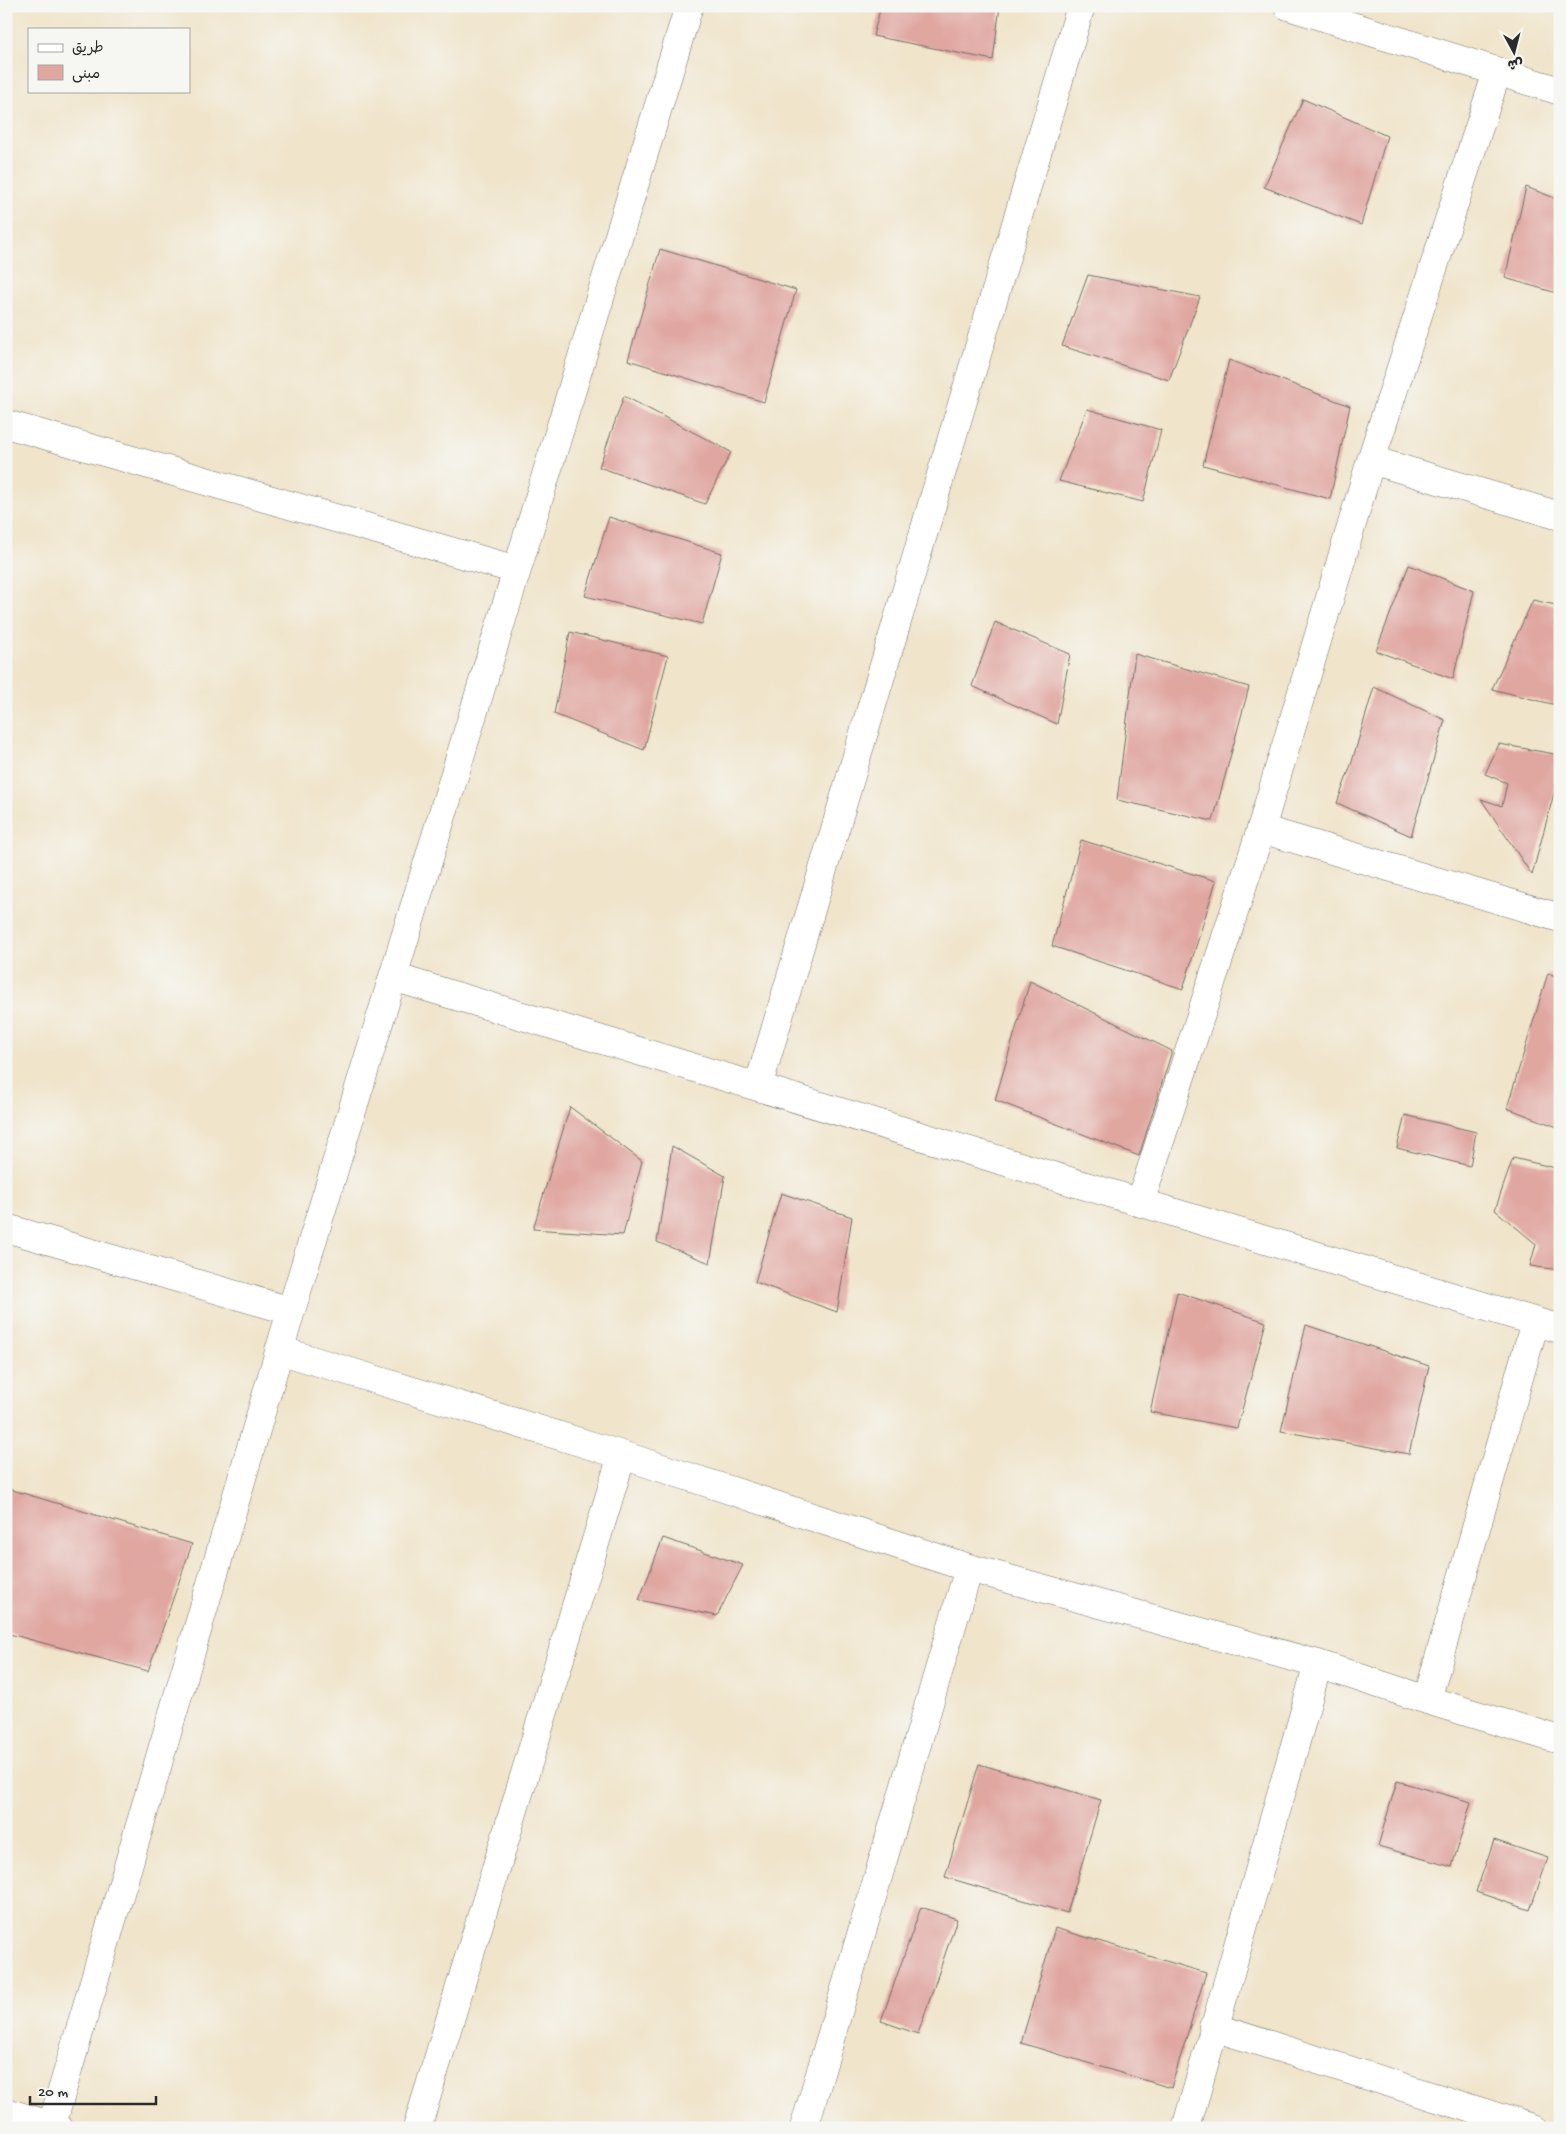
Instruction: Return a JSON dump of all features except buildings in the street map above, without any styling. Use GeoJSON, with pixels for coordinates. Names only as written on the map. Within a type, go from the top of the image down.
{"type":"FeatureCollection","features":[{"type":"Feature","properties":{"kind":"street"},"geometry":{"type":"LineString","coordinates":[[6,2112],[54,2127],[279,1350],[689,6]]}},
{"type":"Feature","properties":{"kind":"street"},"geometry":{"type":"LineString","coordinates":[[758,1087],[1081,6]]}},
{"type":"Feature","properties":{"kind":"street"},"geometry":{"type":"LineString","coordinates":[[1288,6],[1560,91]]}},
{"type":"Feature","properties":{"kind":"street"},"geometry":{"type":"LineString","coordinates":[[1140,1203],[1261,829],[1371,460],[1497,72]]}},
{"type":"Feature","properties":{"kind":"street"},"geometry":{"type":"LineString","coordinates":[[6,424],[517,570]]}},
{"type":"Feature","properties":{"kind":"street"},"geometry":{"type":"LineString","coordinates":[[1371,460],[1560,516]]}},
{"type":"Feature","properties":{"kind":"street"},"geometry":{"type":"LineString","coordinates":[[1261,829],[1560,918]]}},
{"type":"Feature","properties":{"kind":"street"},"geometry":{"type":"LineString","coordinates":[[393,978],[1547,1325],[1427,1700]]}},
{"type":"Feature","properties":{"kind":"street"},"geometry":{"type":"LineString","coordinates":[[6,1228],[291,1311]]}},
{"type":"Feature","properties":{"kind":"street"},"geometry":{"type":"LineString","coordinates":[[279,1350],[622,1455],[969,1568],[1318,1664],[1427,1700],[1560,1740]]}},
{"type":"Feature","properties":{"kind":"street"},"geometry":{"type":"LineString","coordinates":[[418,2128],[622,1455]]}},
{"type":"Feature","properties":{"kind":"street"},"geometry":{"type":"LineString","coordinates":[[804,2128],[969,1568]]}},
{"type":"Feature","properties":{"kind":"street"},"geometry":{"type":"LineString","coordinates":[[1186,2128],[1213,2027],[1318,1664]]}},
{"type":"Feature","properties":{"kind":"street"},"geometry":{"type":"LineString","coordinates":[[1213,2027],[1532,2128]]}}]}
